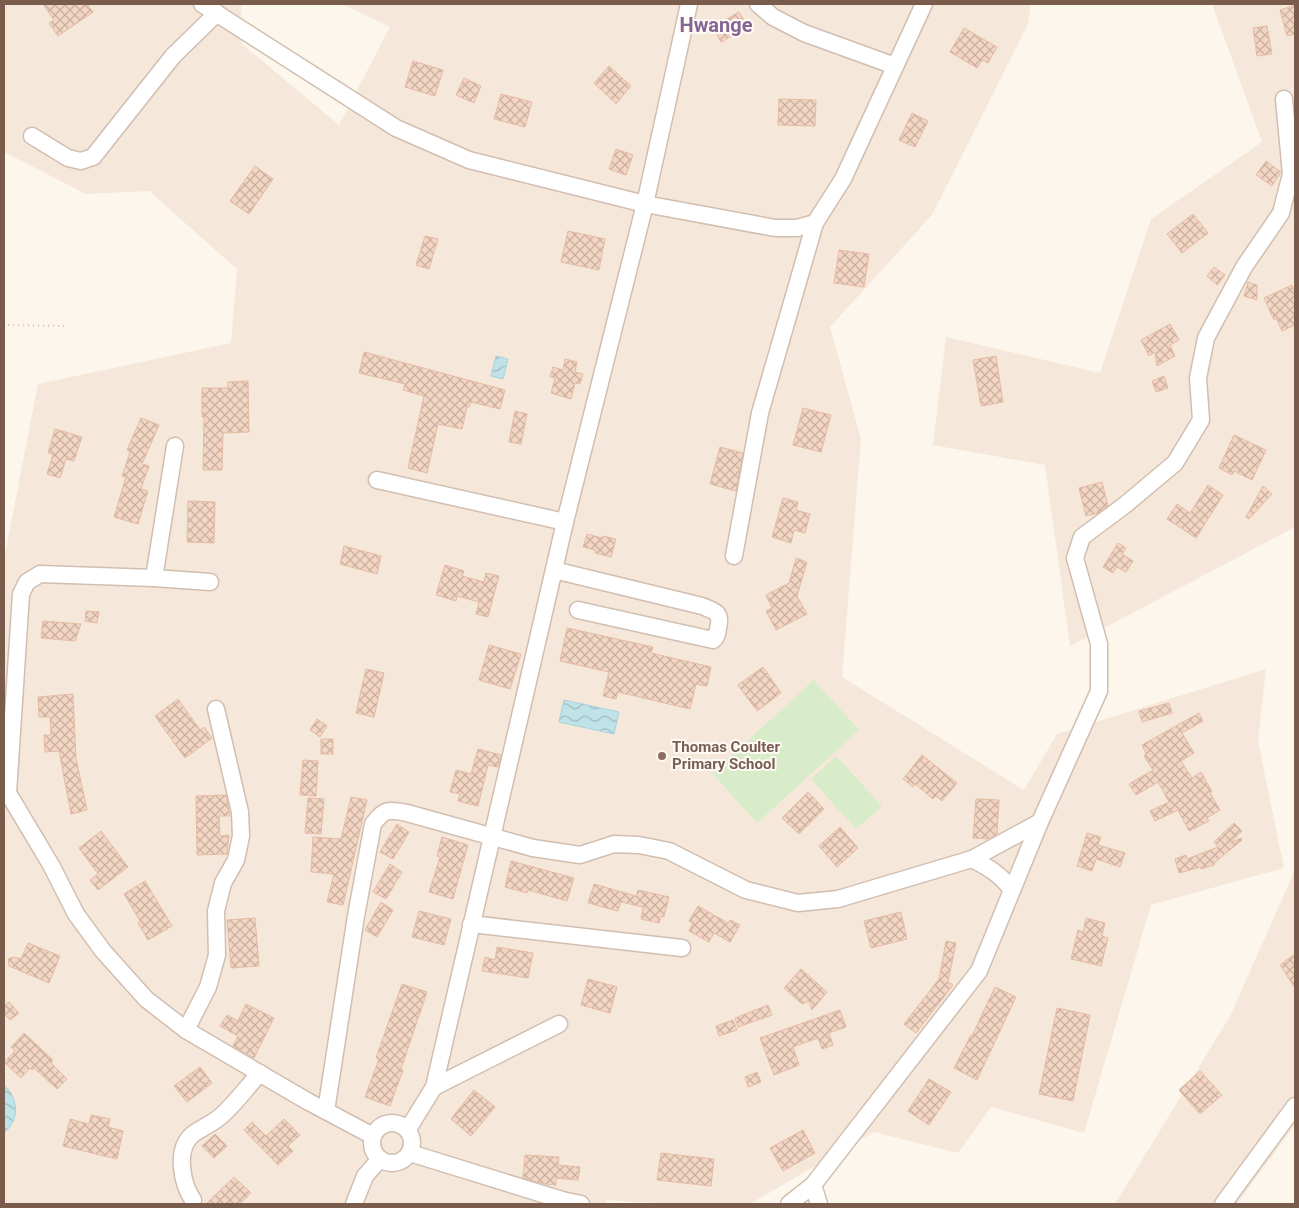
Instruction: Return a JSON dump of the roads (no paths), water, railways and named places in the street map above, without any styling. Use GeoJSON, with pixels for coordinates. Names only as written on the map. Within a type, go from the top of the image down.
{"type":"FeatureCollection","features":[{"type":"Feature","properties":{"kind":"street"},"geometry":{"type":"LineString","coordinates":[[202,4],[396,128],[470,160],[645,204],[775,228],[797,228],[815,223]]}},
{"type":"Feature","properties":{"kind":"street"},"geometry":{"type":"LineString","coordinates":[[408,1129],[434,1087],[565,522],[645,204],[689,4]]}},
{"type":"Feature","properties":{"kind":"street"},"geometry":{"type":"LineString","coordinates":[[758,4],[773,17],[804,33],[895,66]]}},
{"type":"Feature","properties":{"kind":"street"},"geometry":{"type":"LineString","coordinates":[[734,556],[760,413],[815,223],[843,179],[924,4]]}},
{"type":"Feature","properties":{"kind":"street"},"geometry":{"type":"LineString","coordinates":[[32,136],[68,158],[81,161],[93,157],[173,56],[216,13]]}},
{"type":"Feature","properties":{"kind":"street"},"geometry":{"type":"LineString","coordinates":[[788,1204],[814,1185],[979,970],[1011,889],[1099,691],[1099,644],[1075,558],[1077,551],[1082,537],[1175,463],[1201,420],[1198,378],[1206,338],[1244,267],[1281,213],[1291,174],[1284,99]]}},
{"type":"Feature","properties":{"kind":"street"},"geometry":{"type":"LineString","coordinates":[[154,578],[175,446]]}},
{"type":"Feature","properties":{"kind":"street"},"geometry":{"type":"LineString","coordinates":[[377,480],[565,522]]}},
{"type":"Feature","properties":{"kind":"street"},"geometry":{"type":"LineString","coordinates":[[554,570],[702,606],[714,611],[719,615],[720,619],[716,637],[713,640],[578,610]]}},
{"type":"Feature","properties":{"kind":"street"},"geometry":{"type":"LineString","coordinates":[[210,582],[40,574],[27,582],[20,594],[6,792],[50,865],[76,914],[103,951],[146,999],[186,1030],[373,1136]]}},
{"type":"Feature","properties":{"kind":"street"},"geometry":{"type":"LineString","coordinates":[[186,1030],[208,987],[217,955],[216,911],[223,883],[236,860],[242,836],[240,812],[216,709]]}},
{"type":"Feature","properties":{"kind":"street"},"geometry":{"type":"LineString","coordinates":[[326,1111],[372,824],[381,813],[393,810],[533,848],[580,855],[614,844],[639,845],[669,851],[746,890],[798,903],[838,899],[972,859],[1040,822]]}},
{"type":"Feature","properties":{"kind":"street"},"geometry":{"type":"LineString","coordinates":[[972,859],[989,867],[1011,889]]}},
{"type":"Feature","properties":{"kind":"street"},"geometry":{"type":"LineString","coordinates":[[471,924],[682,948]]}},
{"type":"Feature","properties":{"kind":"street"},"geometry":{"type":"LineString","coordinates":[[434,1087],[559,1024]]}},
{"type":"Feature","properties":{"kind":"street"},"geometry":{"type":"LineString","coordinates":[[193,1200],[188,1193],[182,1162],[182,1155],[190,1137],[221,1116],[260,1073]]}},
{"type":"Feature","properties":{"kind":"street"},"geometry":{"type":"LineString","coordinates":[[1223,1204],[1295,1106]]}},
{"type":"Feature","properties":{"kind":"street"},"geometry":{"type":"LineString","coordinates":[[389,1123],[402,1125],[408,1129],[412,1141],[410,1153],[404,1160],[396,1163],[380,1159],[373,1148],[373,1136],[382,1125],[389,1123]]}},
{"type":"Feature","properties":{"kind":"street"},"geometry":{"type":"LineString","coordinates":[[410,1153],[562,1200],[581,1204]]}},
{"type":"Feature","properties":{"kind":"street"},"geometry":{"type":"LineString","coordinates":[[354,1204],[365,1176],[380,1159]]}},
{"type":"Feature","properties":{"kind":"street"},"geometry":{"type":"LineString","coordinates":[[814,1185],[818,1204]]}},
{"type":"Feature","properties":{"kind":"water"},"geometry":{"type":"Polygon","coordinates":[[[496,356],[508,359],[503,379],[491,376],[496,356]]]}},
{"type":"Feature","properties":{"kind":"water"},"geometry":{"type":"Polygon","coordinates":[[[564,700],[619,712],[614,734],[559,722],[564,700]]]}},
{"type":"Feature","properties":{"kind":"water"},"geometry":{"type":"Polygon","coordinates":[[[4,1085],[13,1096],[16,1109],[13,1122],[4,1133],[4,1085]]]}},
{"type":"Feature","properties":{"kind":"place","name":"Thomas Coulter Primary School"},"geometry":{"type":"Point","coordinates":[662,756]}},
{"type":"Feature","properties":{"kind":"district","name":"Hwange"},"geometry":{"type":"Point","coordinates":[716,25]}}]}
